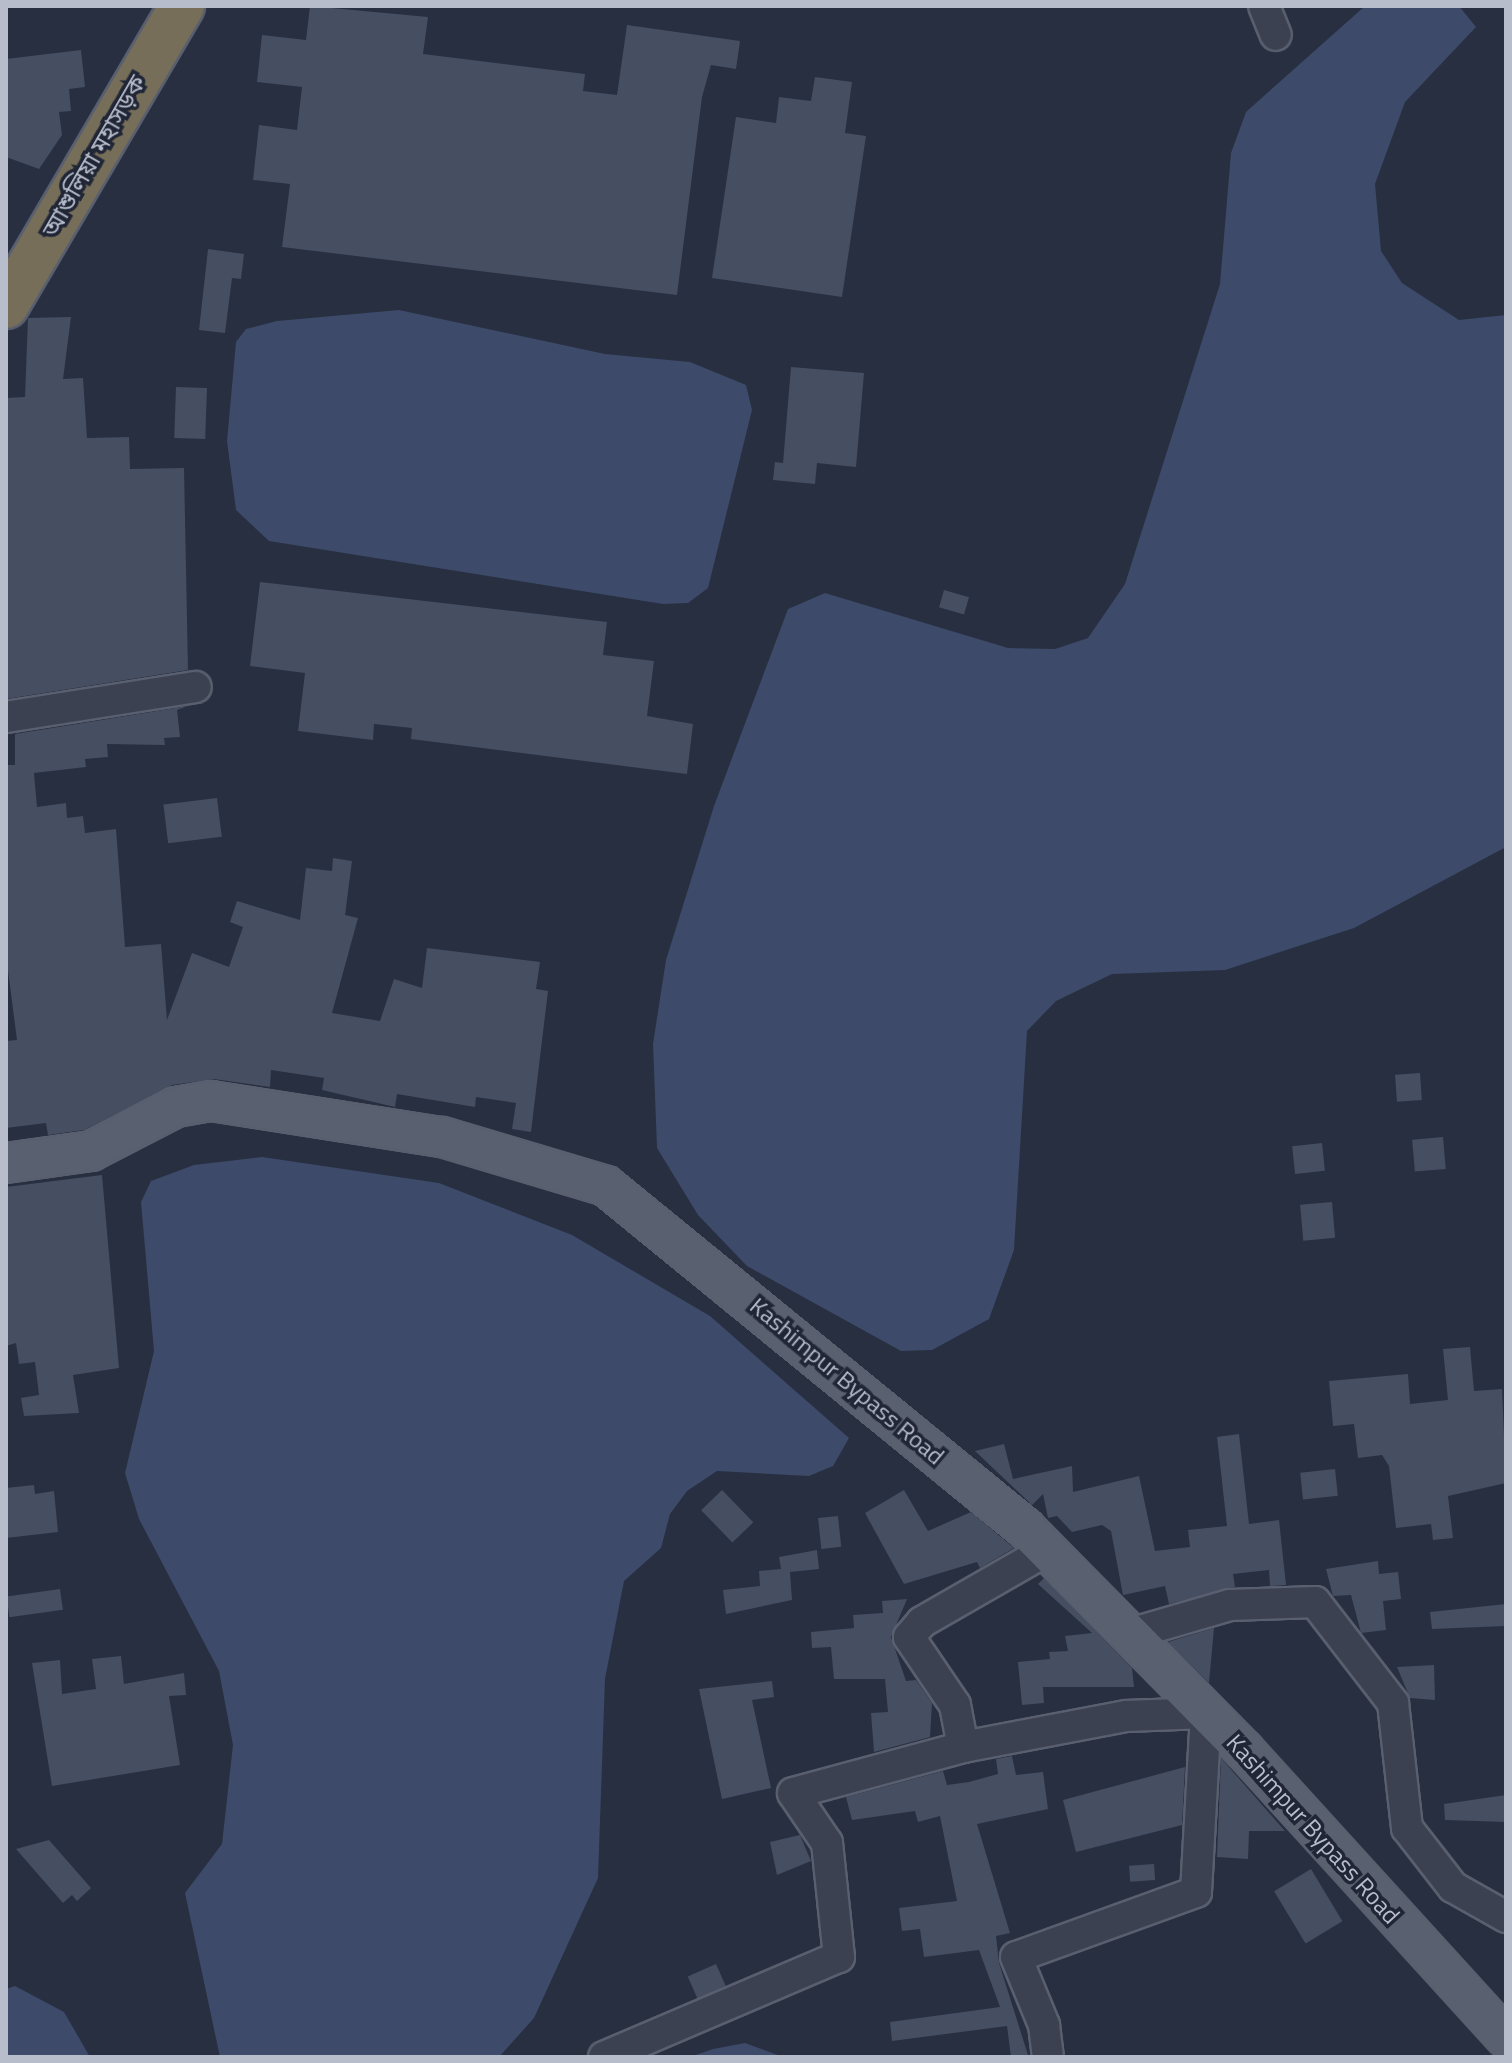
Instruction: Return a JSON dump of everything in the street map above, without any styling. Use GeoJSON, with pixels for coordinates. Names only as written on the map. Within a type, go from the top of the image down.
{"type":"FeatureCollection","features":[{"type":"Feature","properties":{"kind":"highway","name":"আশুলিয়া মহাসড়ক"},"geometry":{"type":"LineString","coordinates":[[6,306],[182,6]]}},
{"type":"Feature","properties":{"kind":"main road","name":"Kashimpur Bypass Road"},"geometry":{"type":"LineString","coordinates":[[6,1163],[91,1151],[176,1107],[211,1101],[442,1137],[561,1169],[606,1186],[722,1274],[1047,1550],[1206,1713],[1506,2038]]}},
{"type":"Feature","properties":{"kind":"street"},"geometry":{"type":"LineString","coordinates":[[1264,6],[1276,35]]}},
{"type":"Feature","properties":{"kind":"street"},"geometry":{"type":"LineString","coordinates":[[6,717],[196,687]]}},
{"type":"Feature","properties":{"kind":"street"},"geometry":{"type":"LineString","coordinates":[[963,1747],[955,1705],[909,1637],[922,1622],[1047,1550]]}},
{"type":"Feature","properties":{"kind":"street"},"geometry":{"type":"LineString","coordinates":[[1130,1634],[1230,1605],[1315,1602],[1393,1703],[1407,1828],[1453,1887],[1506,1917]]}},
{"type":"Feature","properties":{"kind":"street"},"geometry":{"type":"LineString","coordinates":[[604,2057],[839,1957],[827,1843],[793,1793],[963,1747],[1126,1716],[1206,1713],[1196,1892],[1016,1957],[1044,2025],[1048,2057]]}},
{"type":"Feature","properties":{"kind":"water"},"geometry":{"type":"Polygon","coordinates":[[[1365,6],[1459,6],[1476,27],[1405,102],[1375,184],[1381,251],[1402,283],[1459,320],[1506,315],[1506,847],[1354,928],[1225,970],[1112,974],[1056,1001],[1027,1031],[1014,1250],[989,1319],[932,1350],[901,1351],[747,1266],[698,1215],[657,1148],[653,1044],[666,960],[714,806],[788,609],[825,593],[1008,648],[1055,649],[1088,638],[1125,584],[1220,284],[1231,153],[1246,112],[1365,6]]]}},
{"type":"Feature","properties":{"kind":"water"},"geometry":{"type":"Polygon","coordinates":[[[399,310],[605,354],[690,362],[746,385],[752,410],[708,588],[688,603],[663,604],[269,541],[236,510],[227,441],[236,342],[246,329],[277,321],[399,310]]]}},
{"type":"Feature","properties":{"kind":"water"},"geometry":{"type":"Polygon","coordinates":[[[262,1157],[439,1183],[572,1235],[710,1316],[849,1438],[833,1466],[809,1476],[717,1471],[687,1491],[670,1514],[661,1548],[624,1581],[605,1679],[598,1878],[534,2018],[499,2057],[220,2057],[185,1893],[222,1844],[233,1745],[219,1671],[139,1519],[125,1473],[154,1351],[141,1202],[151,1181],[194,1165],[262,1157]]]}},
{"type":"Feature","properties":{"kind":"water"},"geometry":{"type":"Polygon","coordinates":[[[15,1986],[64,2012],[90,2057],[6,2057],[6,1989],[15,1986]]]}},
{"type":"Feature","properties":{"kind":"water"},"geometry":{"type":"Polygon","coordinates":[[[745,2043],[783,2057],[690,2057],[713,2049],[745,2043]]]}},
{"type":"Feature","properties":{"kind":"building"},"geometry":{"type":"Polygon","coordinates":[[[310,6],[428,17],[423,54],[585,74],[583,91],[617,95],[627,25],[740,41],[736,69],[711,65],[702,97],[677,295],[282,247],[290,184],[253,180],[259,125],[297,130],[302,87],[257,82],[262,35],[306,40],[310,6]]]}},
{"type":"Feature","properties":{"kind":"building"},"geometry":{"type":"Polygon","coordinates":[[[81,50],[85,87],[69,89],[71,111],[59,112],[62,135],[39,169],[6,157],[6,59],[81,50]]]}},
{"type":"Feature","properties":{"kind":"building"},"geometry":{"type":"Polygon","coordinates":[[[815,77],[852,82],[845,133],[866,136],[842,297],[712,278],[736,117],[776,123],[779,97],[811,101],[815,77]]]}},
{"type":"Feature","properties":{"kind":"building"},"geometry":{"type":"Polygon","coordinates":[[[208,249],[244,254],[241,279],[232,278],[225,333],[199,330],[208,249]]]}},
{"type":"Feature","properties":{"kind":"building"},"geometry":{"type":"Polygon","coordinates":[[[71,317],[63,379],[83,378],[87,438],[129,437],[130,469],[184,468],[188,670],[6,699],[6,398],[25,397],[28,318],[71,317]]]}},
{"type":"Feature","properties":{"kind":"building"},"geometry":{"type":"Polygon","coordinates":[[[791,367],[864,373],[856,467],[817,463],[815,484],[773,480],[775,462],[783,463],[791,367]]]}},
{"type":"Feature","properties":{"kind":"building"},"geometry":{"type":"Polygon","coordinates":[[[176,387],[207,388],[205,439],[174,438],[176,387]]]}},
{"type":"Feature","properties":{"kind":"building"},"geometry":{"type":"Polygon","coordinates":[[[260,582],[607,622],[603,655],[654,661],[647,716],[693,724],[687,774],[411,739],[412,728],[374,724],[373,740],[298,731],[305,673],[250,666],[260,582]]]}},
{"type":"Feature","properties":{"kind":"building"},"geometry":{"type":"Polygon","coordinates":[[[944,590],[969,597],[964,614],[939,607],[944,590]]]}},
{"type":"Feature","properties":{"kind":"building"},"geometry":{"type":"Polygon","coordinates":[[[188,706],[177,710],[180,737],[164,738],[165,745],[107,744],[108,757],[85,759],[86,767],[34,773],[37,807],[66,803],[67,818],[83,816],[85,833],[116,829],[125,947],[161,944],[167,1020],[192,953],[229,967],[243,927],[230,922],[237,901],[300,920],[306,868],[332,871],[333,858],[352,861],[345,915],[358,918],[332,1013],[380,1021],[394,979],[422,988],[427,948],[540,962],[536,989],[548,991],[531,1132],[512,1129],[516,1103],[476,1097],[475,1107],[397,1094],[395,1107],[322,1090],[324,1078],[271,1070],[270,1087],[214,1079],[172,1085],[84,1130],[48,1135],[46,1123],[6,1128],[6,1041],[17,1040],[6,955],[6,765],[15,765],[15,734],[188,706]]]}},
{"type":"Feature","properties":{"kind":"building"},"geometry":{"type":"Polygon","coordinates":[[[217,798],[222,837],[168,843],[163,805],[217,798]]]}},
{"type":"Feature","properties":{"kind":"building"},"geometry":{"type":"Polygon","coordinates":[[[1420,1073],[1422,1100],[1397,1102],[1395,1075],[1420,1073]]]}},
{"type":"Feature","properties":{"kind":"building"},"geometry":{"type":"Polygon","coordinates":[[[1443,1137],[1446,1169],[1415,1172],[1412,1140],[1443,1137]]]}},
{"type":"Feature","properties":{"kind":"building"},"geometry":{"type":"Polygon","coordinates":[[[1322,1143],[1325,1171],[1295,1174],[1292,1146],[1322,1143]]]}},
{"type":"Feature","properties":{"kind":"building"},"geometry":{"type":"Polygon","coordinates":[[[102,1175],[119,1368],[73,1375],[79,1413],[24,1416],[21,1398],[39,1395],[35,1362],[19,1364],[16,1343],[6,1346],[6,1187],[102,1175]]]}},
{"type":"Feature","properties":{"kind":"building"},"geometry":{"type":"Polygon","coordinates":[[[1332,1202],[1335,1238],[1303,1241],[1300,1205],[1332,1202]]]}},
{"type":"Feature","properties":{"kind":"building"},"geometry":{"type":"Polygon","coordinates":[[[1470,1347],[1474,1391],[1502,1389],[1506,1483],[1448,1496],[1453,1538],[1433,1540],[1431,1524],[1396,1528],[1389,1466],[1382,1455],[1358,1458],[1354,1424],[1333,1426],[1329,1381],[1408,1374],[1410,1404],[1448,1400],[1443,1349],[1470,1347]]]}},
{"type":"Feature","properties":{"kind":"building"},"geometry":{"type":"Polygon","coordinates":[[[1239,1434],[1249,1524],[1279,1520],[1286,1585],[1270,1586],[1269,1570],[1233,1574],[1235,1587],[1169,1604],[1165,1586],[1123,1595],[1111,1531],[1102,1525],[1072,1532],[1057,1516],[1048,1518],[1043,1494],[1032,1505],[975,1451],[1004,1444],[1013,1479],[1072,1466],[1073,1492],[1139,1476],[1155,1551],[1190,1547],[1188,1530],[1227,1526],[1217,1437],[1239,1434]]]}},
{"type":"Feature","properties":{"kind":"building"},"geometry":{"type":"Polygon","coordinates":[[[1335,1469],[1338,1496],[1303,1500],[1300,1473],[1335,1469]]]}},
{"type":"Feature","properties":{"kind":"building"},"geometry":{"type":"Polygon","coordinates":[[[34,1485],[35,1494],[54,1491],[58,1532],[6,1538],[6,1488],[34,1485]]]}},
{"type":"Feature","properties":{"kind":"building"},"geometry":{"type":"Polygon","coordinates":[[[722,1490],[753,1522],[732,1543],[701,1510],[722,1490]]]}},
{"type":"Feature","properties":{"kind":"building"},"geometry":{"type":"Polygon","coordinates":[[[904,1490],[928,1531],[971,1512],[1014,1548],[980,1568],[977,1562],[904,1584],[865,1513],[904,1490]]]}},
{"type":"Feature","properties":{"kind":"building"},"geometry":{"type":"Polygon","coordinates":[[[838,1516],[841,1547],[821,1549],[818,1518],[838,1516]]]}},
{"type":"Feature","properties":{"kind":"building"},"geometry":{"type":"Polygon","coordinates":[[[817,1550],[819,1569],[790,1572],[792,1600],[726,1614],[723,1590],[760,1586],[759,1571],[781,1569],[779,1557],[817,1550]]]}},
{"type":"Feature","properties":{"kind":"building"},"geometry":{"type":"Polygon","coordinates":[[[1378,1561],[1379,1574],[1398,1572],[1401,1599],[1383,1601],[1386,1630],[1361,1633],[1351,1595],[1333,1596],[1326,1569],[1378,1561]]]}},
{"type":"Feature","properties":{"kind":"building"},"geometry":{"type":"Polygon","coordinates":[[[1044,1578],[1132,1668],[1134,1687],[1043,1687],[1044,1703],[1022,1705],[1018,1662],[1050,1659],[1049,1652],[1068,1651],[1065,1636],[1092,1633],[1038,1584],[1044,1578]]]}},
{"type":"Feature","properties":{"kind":"building"},"geometry":{"type":"Polygon","coordinates":[[[60,1589],[63,1610],[9,1617],[7,1597],[60,1589]]]}},
{"type":"Feature","properties":{"kind":"building"},"geometry":{"type":"Polygon","coordinates":[[[907,1599],[891,1637],[906,1681],[916,1680],[932,1703],[930,1737],[874,1752],[871,1713],[888,1712],[885,1679],[834,1679],[831,1647],[812,1648],[811,1632],[854,1628],[853,1615],[883,1613],[882,1601],[907,1599]]]}},
{"type":"Feature","properties":{"kind":"building"},"geometry":{"type":"Polygon","coordinates":[[[1506,1604],[1506,1626],[1432,1629],[1430,1612],[1506,1604]]]}},
{"type":"Feature","properties":{"kind":"building"},"geometry":{"type":"Polygon","coordinates":[[[1214,1628],[1209,1683],[1168,1642],[1214,1628]]]}},
{"type":"Feature","properties":{"kind":"building"},"geometry":{"type":"Polygon","coordinates":[[[121,1656],[124,1684],[184,1673],[186,1695],[169,1696],[180,1765],[52,1786],[32,1663],[60,1660],[62,1694],[96,1689],[92,1659],[121,1656]]]}},
{"type":"Feature","properties":{"kind":"building"},"geometry":{"type":"Polygon","coordinates":[[[1434,1665],[1435,1700],[1410,1698],[1397,1667],[1434,1665]]]}},
{"type":"Feature","properties":{"kind":"building"},"geometry":{"type":"Polygon","coordinates":[[[772,1681],[774,1697],[752,1700],[771,1788],[722,1799],[699,1689],[772,1681]]]}},
{"type":"Feature","properties":{"kind":"building"},"geometry":{"type":"Polygon","coordinates":[[[1012,1756],[1016,1775],[1043,1772],[1048,1809],[977,1824],[1010,1933],[996,1936],[999,1963],[1028,2055],[1011,2057],[1007,2026],[892,2041],[890,2022],[1000,2007],[979,1950],[924,1957],[920,1929],[902,1931],[899,1908],[957,1901],[940,1816],[918,1822],[915,1811],[852,1820],[846,1797],[943,1771],[947,1785],[969,1782],[998,1774],[996,1759],[1012,1756]]]}},
{"type":"Feature","properties":{"kind":"building"},"geometry":{"type":"Polygon","coordinates":[[[1221,1758],[1285,1831],[1249,1831],[1248,1859],[1217,1857],[1221,1758]]]}},
{"type":"Feature","properties":{"kind":"building"},"geometry":{"type":"Polygon","coordinates":[[[1185,1767],[1182,1825],[1076,1852],[1063,1800],[1185,1767]]]}},
{"type":"Feature","properties":{"kind":"building"},"geometry":{"type":"Polygon","coordinates":[[[1506,1795],[1506,1822],[1445,1820],[1444,1804],[1506,1795]]]}},
{"type":"Feature","properties":{"kind":"building"},"geometry":{"type":"Polygon","coordinates":[[[800,1835],[811,1861],[777,1875],[770,1842],[800,1835]]]}},
{"type":"Feature","properties":{"kind":"building"},"geometry":{"type":"Polygon","coordinates":[[[49,1840],[91,1888],[77,1901],[72,1895],[63,1903],[16,1849],[49,1840]]]}},
{"type":"Feature","properties":{"kind":"building"},"geometry":{"type":"Polygon","coordinates":[[[1154,1864],[1155,1880],[1130,1882],[1129,1866],[1154,1864]]]}},
{"type":"Feature","properties":{"kind":"building"},"geometry":{"type":"Polygon","coordinates":[[[1311,1869],[1342,1921],[1306,1943],[1274,1891],[1311,1869]]]}},
{"type":"Feature","properties":{"kind":"building"},"geometry":{"type":"Polygon","coordinates":[[[716,1964],[726,1986],[697,1999],[688,1977],[716,1964]]]}}]}
